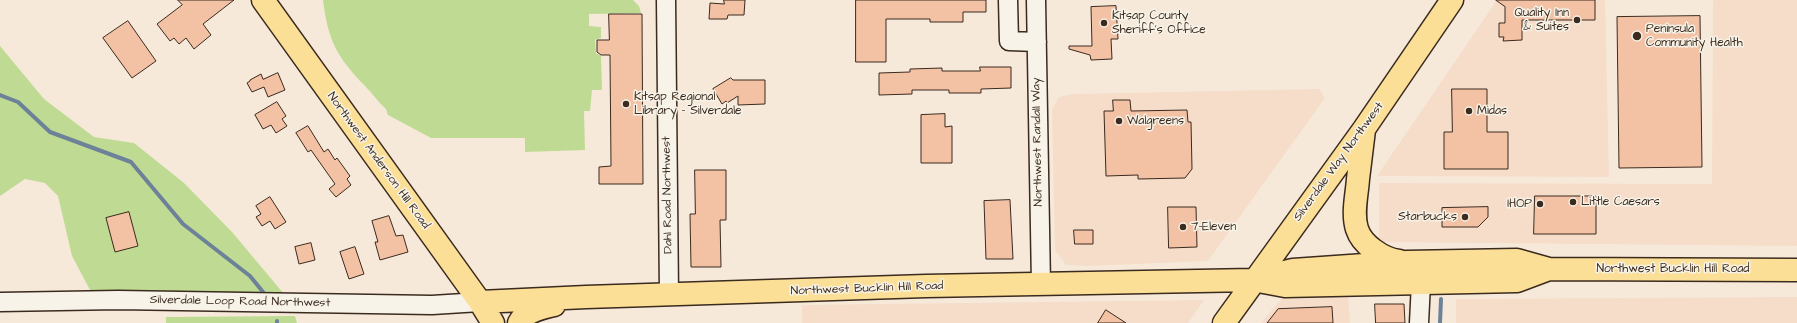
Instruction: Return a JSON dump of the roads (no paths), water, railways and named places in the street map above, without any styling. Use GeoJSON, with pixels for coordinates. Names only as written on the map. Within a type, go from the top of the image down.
{"type":"FeatureCollection","features":[{"type":"Feature","properties":{"kind":"main road","name":"Northwest Anderson Hill Road"},"geometry":{"type":"LineString","coordinates":[[263,0],[480,302],[493,323]]}},
{"type":"Feature","properties":{"kind":"main road","name":"Silverdale Way Northwest"},"geometry":{"type":"LineString","coordinates":[[1224,323],[1253,280],[1364,129],[1443,4]]}},
{"type":"Feature","properties":{"kind":"main road"},"geometry":{"type":"LineString","coordinates":[[1364,129],[1355,212],[1357,229],[1364,242],[1381,254],[1395,260],[1406,262]]}},
{"type":"Feature","properties":{"kind":"main road","name":"Northwest Bucklin Hill Road"},"geometry":{"type":"LineString","coordinates":[[1253,280],[1293,270],[1406,262],[1454,261],[1517,260],[1549,269],[1797,270]]}},
{"type":"Feature","properties":{"kind":"main road","name":"Northwest Bucklin Hill Road"},"geometry":{"type":"LineString","coordinates":[[1421,283],[1441,267],[1454,261]]}},
{"type":"Feature","properties":{"kind":"main road","name":"Northwest Bucklin Hill Road"},"geometry":{"type":"LineString","coordinates":[[480,302],[586,296],[1041,284],[1253,280],[1285,286],[1517,281],[1549,269]]}},
{"type":"Feature","properties":{"kind":"main road"},"geometry":{"type":"LineString","coordinates":[[519,323],[531,313],[540,309],[586,296]]}},
{"type":"Feature","properties":{"kind":"street","name":"Dahl Road Northwest"},"geometry":{"type":"LineString","coordinates":[[666,0],[669,294]]}},
{"type":"Feature","properties":{"kind":"street"},"geometry":{"type":"LineString","coordinates":[[1008,0],[1009,42],[1037,42]]}},
{"type":"Feature","properties":{"kind":"street","name":"Northwest Randall Way"},"geometry":{"type":"LineString","coordinates":[[1036,0],[1041,284]]}},
{"type":"Feature","properties":{"kind":"street"},"geometry":{"type":"LineString","coordinates":[[1419,323],[1421,283]]}},
{"type":"Feature","properties":{"kind":"street","name":"Silverdale Loop Road Northwest"},"geometry":{"type":"LineString","coordinates":[[0,302],[118,300],[432,305],[480,302]]}},
{"type":"Feature","properties":{"kind":"waterway"},"geometry":{"type":"LineString","coordinates":[[0,95],[18,102],[50,132],[131,162],[183,224],[250,276],[263,292]]}},
{"type":"Feature","properties":{"kind":"waterway"},"geometry":{"type":"LineString","coordinates":[[1440,323],[1441,299]]}},
{"type":"Feature","properties":{"kind":"place","name":"Quality Inn & Suites"},"geometry":{"type":"Point","coordinates":[1577,20]}},
{"type":"Feature","properties":{"kind":"place","name":"Kitsap County Sheriff's Office"},"geometry":{"type":"Point","coordinates":[1104,23]}},
{"type":"Feature","properties":{"kind":"place","name":"Peninsula Community Health"},"geometry":{"type":"Point","coordinates":[1637,36]}},
{"type":"Feature","properties":{"kind":"place","name":"Kitsap Regional Library - Silverdale"},"geometry":{"type":"Point","coordinates":[626,104]}},
{"type":"Feature","properties":{"kind":"place","name":"Midas"},"geometry":{"type":"Point","coordinates":[1469,111]}},
{"type":"Feature","properties":{"kind":"place","name":"Walgreens"},"geometry":{"type":"Point","coordinates":[1119,121]}},
{"type":"Feature","properties":{"kind":"place","name":"Little Caesars"},"geometry":{"type":"Point","coordinates":[1573,202]}},
{"type":"Feature","properties":{"kind":"place","name":"IHOP"},"geometry":{"type":"Point","coordinates":[1540,204]}},
{"type":"Feature","properties":{"kind":"place","name":"Starbucks"},"geometry":{"type":"Point","coordinates":[1465,217]}},
{"type":"Feature","properties":{"kind":"place","name":"7-Eleven"},"geometry":{"type":"Point","coordinates":[1183,227]}}]}
